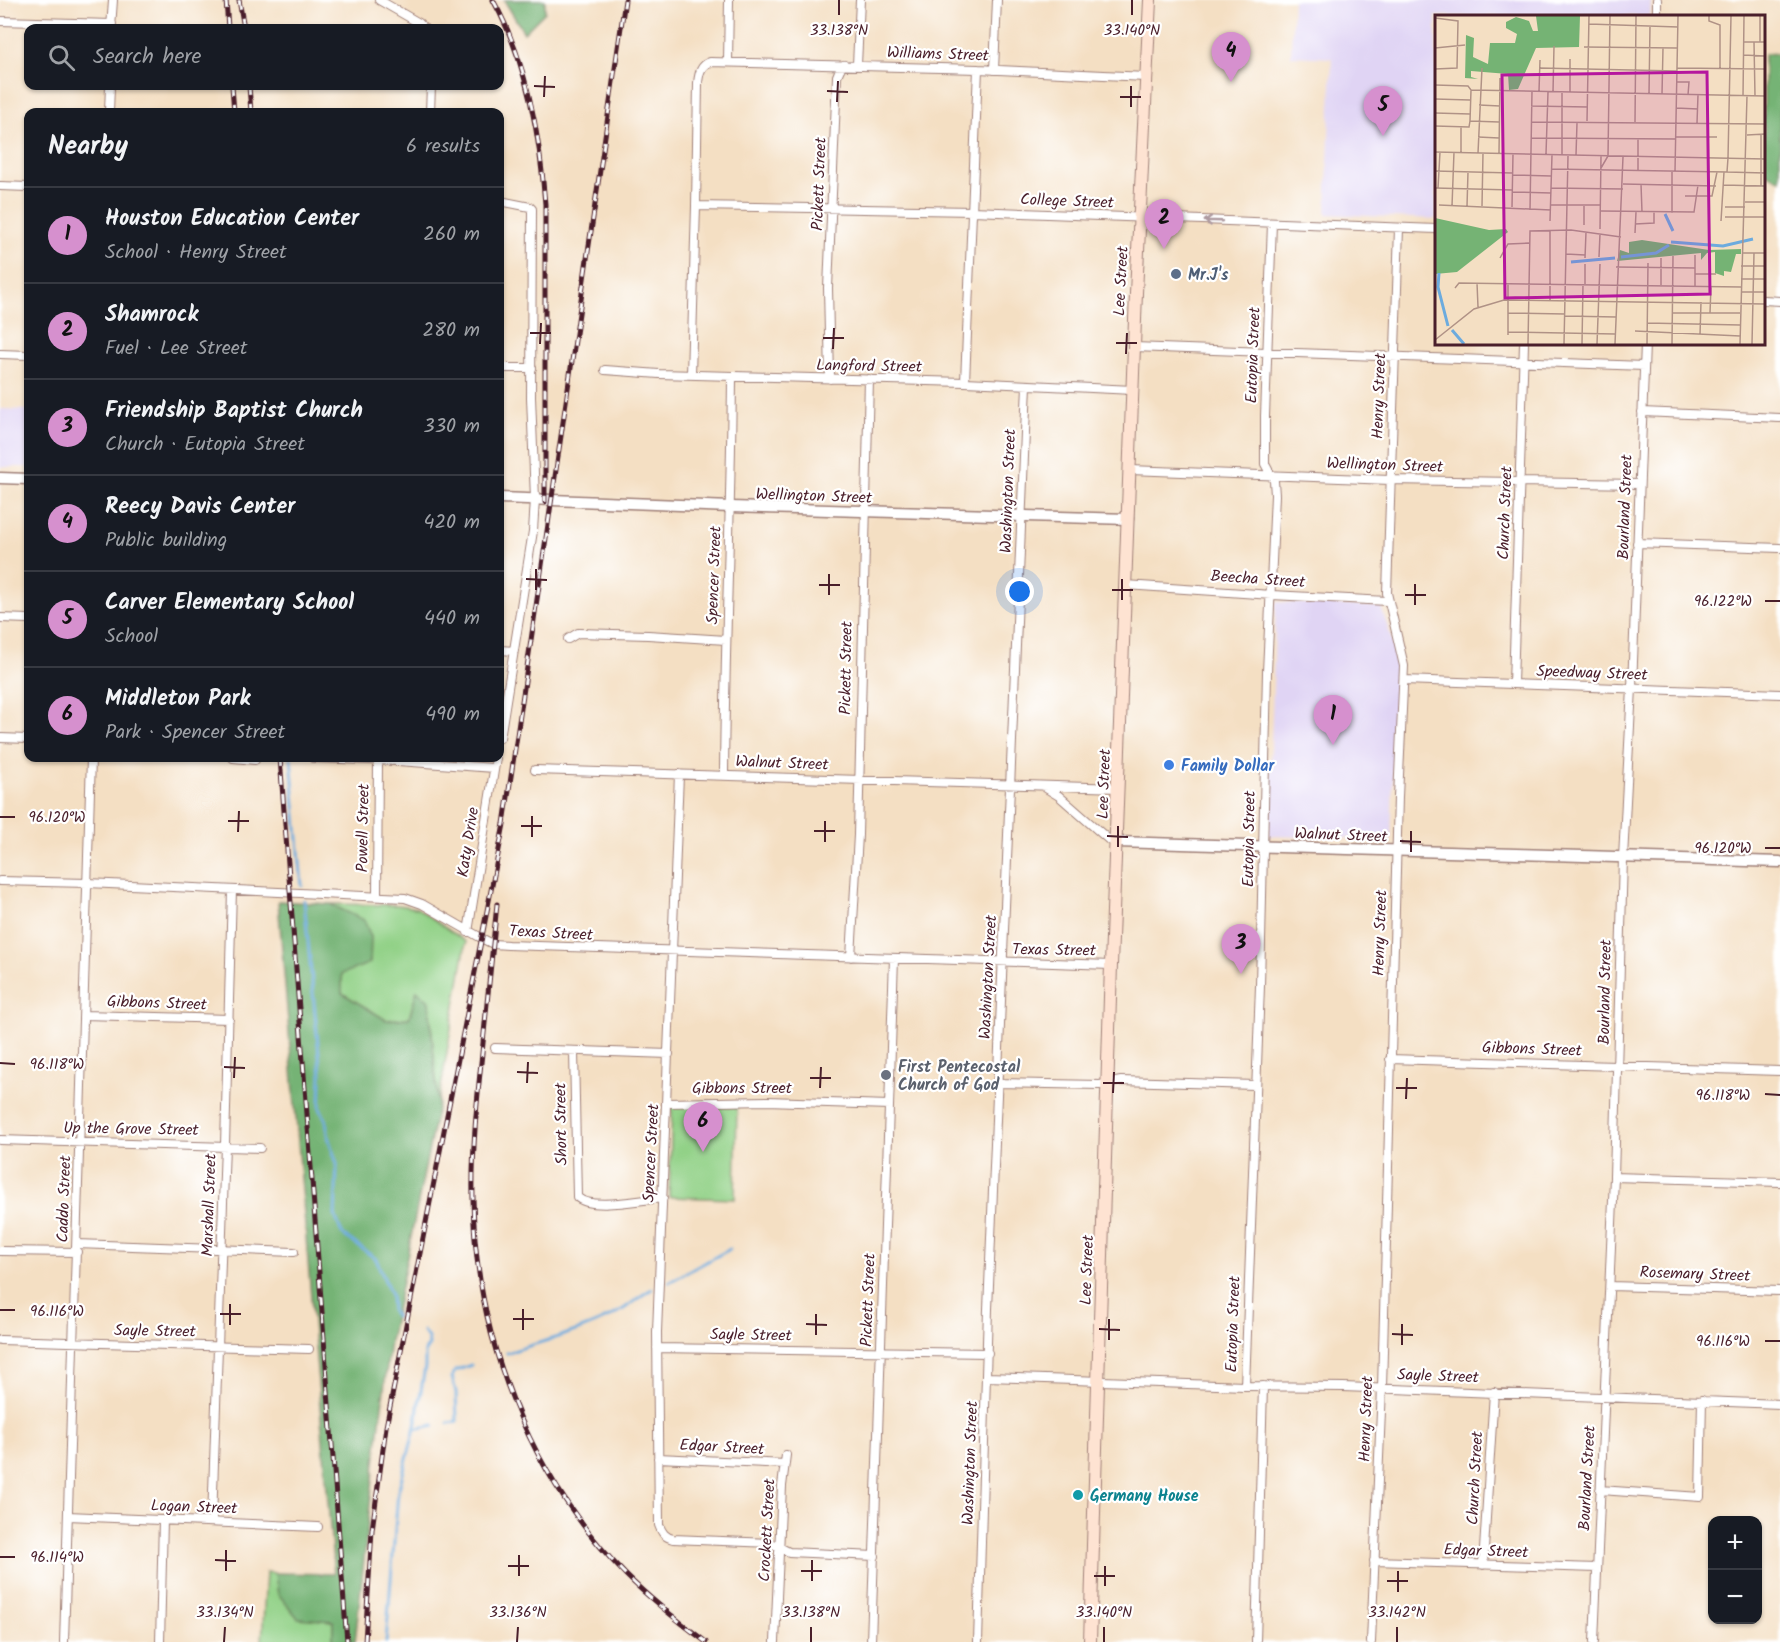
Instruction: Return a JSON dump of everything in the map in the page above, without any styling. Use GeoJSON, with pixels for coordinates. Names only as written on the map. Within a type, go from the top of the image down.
{"type":"FeatureCollection","features":[{"type":"Feature","properties":{"kind":"main road","name":"Lee Street"},"geometry":{"type":"LineString","coordinates":[[1090,1642],[1134,347],[1150,0]]}},
{"type":"Feature","properties":{"kind":"street"},"geometry":{"type":"LineString","coordinates":[[112,24],[113,0]]}},
{"type":"Feature","properties":{"kind":"street"},"geometry":{"type":"LineString","coordinates":[[379,0],[421,24]]}},
{"type":"Feature","properties":{"kind":"street"},"geometry":{"type":"LineString","coordinates":[[691,375],[699,76],[705,64],[728,62],[729,0]]}},
{"type":"Feature","properties":{"kind":"street"},"geometry":{"type":"LineString","coordinates":[[857,65],[860,0]]}},
{"type":"Feature","properties":{"kind":"street"},"geometry":{"type":"LineString","coordinates":[[994,70],[997,0]]}},
{"type":"Feature","properties":{"kind":"street"},"geometry":{"type":"LineString","coordinates":[[1657,15],[1658,0]]}},
{"type":"Feature","properties":{"kind":"street"},"geometry":{"type":"LineString","coordinates":[[0,21],[67,24]]}},
{"type":"Feature","properties":{"kind":"street","name":"Williams Street"},"geometry":{"type":"LineString","coordinates":[[728,62],[978,69],[1146,77]]}},
{"type":"Feature","properties":{"kind":"street","name":"Pickett Street"},"geometry":{"type":"LineString","coordinates":[[830,379],[828,288],[837,76],[844,65]]}},
{"type":"Feature","properties":{"kind":"street"},"geometry":{"type":"LineString","coordinates":[[965,382],[978,69]]}},
{"type":"Feature","properties":{"kind":"street"},"geometry":{"type":"LineString","coordinates":[[109,108],[110,90]]}},
{"type":"Feature","properties":{"kind":"street"},"geometry":{"type":"LineString","coordinates":[[430,108],[431,90]]}},
{"type":"Feature","properties":{"kind":"street"},"geometry":{"type":"LineString","coordinates":[[0,186],[24,187]]}},
{"type":"Feature","properties":{"kind":"street"},"geometry":{"type":"LineString","coordinates":[[504,201],[532,209],[535,499],[533,531],[504,713]]}},
{"type":"Feature","properties":{"kind":"street","name":"College Street"},"geometry":{"type":"LineString","coordinates":[[696,206],[972,211],[1435,229]]}},
{"type":"Feature","properties":{"kind":"street","name":"Eutopia Street"},"geometry":{"type":"LineString","coordinates":[[1245,1386],[1267,672],[1275,495],[1271,475],[1265,464],[1272,223]]}},
{"type":"Feature","properties":{"kind":"street","name":"Henry Street"},"geometry":{"type":"LineString","coordinates":[[1371,1642],[1382,1388],[1396,851],[1404,680],[1402,656],[1387,601],[1399,228]]}},
{"type":"Feature","properties":{"kind":"street"},"geometry":{"type":"LineString","coordinates":[[1765,300],[1780,301]]}},
{"type":"Feature","properties":{"kind":"street","name":"Church Street"},"geometry":{"type":"LineString","coordinates":[[1513,684],[1524,345]]}},
{"type":"Feature","properties":{"kind":"street","name":"Bourland Street"},"geometry":{"type":"LineString","coordinates":[[1594,1642],[1610,1286],[1623,858],[1645,345]]}},
{"type":"Feature","properties":{"kind":"street"},"geometry":{"type":"LineString","coordinates":[[1134,347],[1644,366]]}},
{"type":"Feature","properties":{"kind":"street"},"geometry":{"type":"LineString","coordinates":[[0,354],[24,355]]}},
{"type":"Feature","properties":{"kind":"street"},"geometry":{"type":"LineString","coordinates":[[504,368],[532,368]]}},
{"type":"Feature","properties":{"kind":"street","name":"Langford Street"},"geometry":{"type":"LineString","coordinates":[[605,370],[1133,390]]}},
{"type":"Feature","properties":{"kind":"street","name":"Spencer Street"},"geometry":{"type":"LineString","coordinates":[[724,775],[732,376]]}},
{"type":"Feature","properties":{"kind":"street","name":"Pickett Street"},"geometry":{"type":"LineString","coordinates":[[851,957],[858,835],[864,511],[869,380]]}},
{"type":"Feature","properties":{"kind":"street","name":"Washington Street"},"geometry":{"type":"LineString","coordinates":[[978,1642],[997,1083],[1027,385]]}},
{"type":"Feature","properties":{"kind":"street"},"geometry":{"type":"LineString","coordinates":[[1642,412],[1780,418]]}},
{"type":"Feature","properties":{"kind":"street","name":"Wellington Street"},"geometry":{"type":"LineString","coordinates":[[1130,470],[1390,480],[1639,484]]}},
{"type":"Feature","properties":{"kind":"street"},"geometry":{"type":"LineString","coordinates":[[0,478],[24,479]]}},
{"type":"Feature","properties":{"kind":"street","name":"Wellington Street"},"geometry":{"type":"LineString","coordinates":[[504,498],[1128,519]]}},
{"type":"Feature","properties":{"kind":"street"},"geometry":{"type":"LineString","coordinates":[[1637,543],[1780,548]]}},
{"type":"Feature","properties":{"kind":"street","name":"Beecha Street"},"geometry":{"type":"LineString","coordinates":[[1126,585],[1387,601]]}},
{"type":"Feature","properties":{"kind":"street"},"geometry":{"type":"LineString","coordinates":[[0,618],[24,619]]}},
{"type":"Feature","properties":{"kind":"street"},"geometry":{"type":"LineString","coordinates":[[568,639],[578,633],[726,640]]}},
{"type":"Feature","properties":{"kind":"street"},"geometry":{"type":"LineString","coordinates":[[504,650],[514,651]]}},
{"type":"Feature","properties":{"kind":"street","name":"Speedway Street"},"geometry":{"type":"LineString","coordinates":[[1404,680],[1780,694]]}},
{"type":"Feature","properties":{"kind":"street"},"geometry":{"type":"LineString","coordinates":[[0,738],[24,739]]}},
{"type":"Feature","properties":{"kind":"street","name":"Caddo Street"},"geometry":{"type":"LineString","coordinates":[[64,1642],[91,762]]}},
{"type":"Feature","properties":{"kind":"street","name":"Powell Street"},"geometry":{"type":"LineString","coordinates":[[377,896],[378,762]]}},
{"type":"Feature","properties":{"kind":"street"},"geometry":{"type":"LineString","coordinates":[[407,762],[494,768]]}},
{"type":"Feature","properties":{"kind":"street","name":"Katy Drive"},"geometry":{"type":"LineString","coordinates":[[468,932],[495,762]]}},
{"type":"Feature","properties":{"kind":"street","name":"Walnut Street"},"geometry":{"type":"LineString","coordinates":[[535,770],[1119,788]]}},
{"type":"Feature","properties":{"kind":"street","name":"Spencer Street"},"geometry":{"type":"LineString","coordinates":[[679,774],[657,1348],[658,1517],[662,1532],[673,1539],[771,1543],[780,1548]]}},
{"type":"Feature","properties":{"kind":"street","name":"Walnut Street"},"geometry":{"type":"LineString","coordinates":[[1028,785],[1049,789],[1059,795],[1108,840],[1117,842],[1780,862]]}},
{"type":"Feature","properties":{"kind":"street","name":"Texas Street"},"geometry":{"type":"LineString","coordinates":[[0,881],[405,898],[422,904],[468,932],[493,944],[672,952],[1112,965]]}},
{"type":"Feature","properties":{"kind":"street","name":"Marshall Street"},"geometry":{"type":"LineString","coordinates":[[212,1521],[232,890]]}},
{"type":"Feature","properties":{"kind":"street","name":"Pickett Street"},"geometry":{"type":"LineString","coordinates":[[871,1642],[894,958]]}},
{"type":"Feature","properties":{"kind":"street","name":"Gibbons Street"},"geometry":{"type":"LineString","coordinates":[[84,1015],[229,1020]]}},
{"type":"Feature","properties":{"kind":"street"},"geometry":{"type":"LineString","coordinates":[[495,1048],[669,1054]]}},
{"type":"Feature","properties":{"kind":"street","name":"Short Street"},"geometry":{"type":"LineString","coordinates":[[574,1051],[577,1197],[584,1203],[600,1204],[663,1198]]}},
{"type":"Feature","properties":{"kind":"street","name":"Gibbons Street"},"geometry":{"type":"LineString","coordinates":[[1390,1059],[1780,1071]]}},
{"type":"Feature","properties":{"kind":"street"},"geometry":{"type":"LineString","coordinates":[[997,1083],[1098,1085],[1121,1081],[1255,1085]]}},
{"type":"Feature","properties":{"kind":"street","name":"Gibbons Street"},"geometry":{"type":"LineString","coordinates":[[667,1103],[767,1101],[889,1105]]}},
{"type":"Feature","properties":{"kind":"street","name":"Up the Grove Street"},"geometry":{"type":"LineString","coordinates":[[0,1140],[225,1145],[260,1148]]}},
{"type":"Feature","properties":{"kind":"street"},"geometry":{"type":"LineString","coordinates":[[1614,1177],[1780,1182]]}},
{"type":"Feature","properties":{"kind":"street"},"geometry":{"type":"LineString","coordinates":[[0,1251],[77,1248],[222,1248],[294,1252]]}},
{"type":"Feature","properties":{"kind":"street","name":"Rosemary Street"},"geometry":{"type":"LineString","coordinates":[[1610,1286],[1780,1291]]}},
{"type":"Feature","properties":{"kind":"street","name":"Sayle Street"},"geometry":{"type":"LineString","coordinates":[[0,1340],[309,1349]]}},
{"type":"Feature","properties":{"kind":"street","name":"Sayle Street"},"geometry":{"type":"LineString","coordinates":[[657,1348],[988,1353]]}},
{"type":"Feature","properties":{"kind":"street","name":"Sayle Street"},"geometry":{"type":"LineString","coordinates":[[987,1377],[1099,1382],[1382,1388],[1780,1404]]}},
{"type":"Feature","properties":{"kind":"street"},"geometry":{"type":"LineString","coordinates":[[1256,1642],[1263,1386]]}},
{"type":"Feature","properties":{"kind":"street","name":"Church Street"},"geometry":{"type":"LineString","coordinates":[[1483,1565],[1494,1392]]}},
{"type":"Feature","properties":{"kind":"street"},"geometry":{"type":"LineString","coordinates":[[1600,1490],[1700,1497],[1702,1400]]}},
{"type":"Feature","properties":{"kind":"street","name":"Edgar Street"},"geometry":{"type":"LineString","coordinates":[[658,1458],[785,1460]]}},
{"type":"Feature","properties":{"kind":"street","name":"Crockett Street"},"geometry":{"type":"LineString","coordinates":[[775,1642],[785,1460]]}},
{"type":"Feature","properties":{"kind":"street","name":"Logan Street"},"geometry":{"type":"LineString","coordinates":[[68,1516],[318,1527]]}},
{"type":"Feature","properties":{"kind":"street"},"geometry":{"type":"LineString","coordinates":[[160,1642],[163,1520]]}},
{"type":"Feature","properties":{"kind":"street"},"geometry":{"type":"LineString","coordinates":[[780,1548],[789,1552],[875,1556]]}},
{"type":"Feature","properties":{"kind":"street","name":"Edgar Street"},"geometry":{"type":"LineString","coordinates":[[1374,1561],[1597,1568]]}},
{"type":"Feature","properties":{"kind":"shaded area"},"geometry":{"type":"Polygon","coordinates":[[[1293,0],[1651,0],[1650,15],[1435,15],[1435,219],[1326,214],[1332,58],[1291,56],[1293,0]]]}},
{"type":"Feature","properties":{"kind":"shaded area"},"geometry":{"type":"Polygon","coordinates":[[[0,409],[24,410],[24,467],[0,467],[0,409]]]}},
{"type":"Feature","properties":{"kind":"shaded area"},"geometry":{"type":"Polygon","coordinates":[[[1276,602],[1381,607],[1397,655],[1391,839],[1268,836],[1276,602]]]}},
{"type":"Feature","properties":{"kind":"green space"},"geometry":{"type":"Polygon","coordinates":[[[504,0],[545,0],[545,12],[524,33],[504,0]]]}},
{"type":"Feature","properties":{"kind":"green space"},"geometry":{"type":"Polygon","coordinates":[[[1780,53],[1780,180],[1765,172],[1765,54],[1780,53]]]}},
{"type":"Feature","properties":{"kind":"green space"},"geometry":{"type":"Polygon","coordinates":[[[278,901],[330,904],[364,920],[371,937],[370,963],[342,974],[342,993],[386,1020],[409,1018],[417,990],[429,1001],[438,1104],[390,1341],[355,1642],[333,1642],[333,1621],[298,1618],[278,1594],[275,1573],[334,1574],[278,901]]]}},
{"type":"Feature","properties":{"kind":"green space"},"geometry":{"type":"Polygon","coordinates":[[[330,904],[398,905],[417,908],[466,942],[438,1104],[429,1001],[409,1018],[386,1020],[341,993],[342,974],[330,904]]]}},
{"type":"Feature","properties":{"kind":"green space"},"geometry":{"type":"Polygon","coordinates":[[[672,1106],[737,1107],[735,1199],[669,1197],[672,1106]]]}},
{"type":"Feature","properties":{"kind":"green space"},"geometry":{"type":"Polygon","coordinates":[[[266,1572],[275,1573],[278,1594],[333,1621],[333,1642],[262,1642],[266,1572]]]}},
{"type":"Feature","properties":{"kind":"waterway"},"geometry":{"type":"LineString","coordinates":[[291,762],[302,886]]}},
{"type":"Feature","properties":{"kind":"waterway"},"geometry":{"type":"LineString","coordinates":[[304,900],[321,1075],[320,1108],[326,1120],[329,1140],[337,1164],[335,1215],[342,1234],[376,1259],[391,1295],[392,1311],[396,1317]]}},
{"type":"Feature","properties":{"kind":"waterway"},"geometry":{"type":"LineString","coordinates":[[669,1282],[730,1249]]}},
{"type":"Feature","properties":{"kind":"waterway"},"geometry":{"type":"LineString","coordinates":[[507,1353],[604,1319],[621,1311],[652,1289]]}},
{"type":"Feature","properties":{"kind":"waterway"},"geometry":{"type":"LineString","coordinates":[[386,1642],[398,1492],[414,1432],[425,1367],[425,1351],[429,1345],[428,1338],[423,1331]]}},
{"type":"Feature","properties":{"kind":"waterway"},"geometry":{"type":"LineString","coordinates":[[448,1423],[457,1422],[456,1392],[452,1377],[455,1371],[471,1365]]}},
{"type":"Feature","properties":{"kind":"waterway"},"geometry":{"type":"LineString","coordinates":[[414,1429],[434,1425]]}},
{"type":"Feature","properties":{"kind":"railway"},"geometry":{"type":"LineString","coordinates":[[226,0],[228,24]]}},
{"type":"Feature","properties":{"kind":"railway"},"geometry":{"type":"LineString","coordinates":[[239,0],[243,24]]}},
{"type":"Feature","properties":{"kind":"railway"},"geometry":{"type":"LineString","coordinates":[[493,0],[505,23],[523,73],[535,125],[543,178],[545,204],[545,502]]}},
{"type":"Feature","properties":{"kind":"railway"},"geometry":{"type":"LineString","coordinates":[[365,1642],[372,1530],[386,1427],[504,824],[625,0]]}},
{"type":"Feature","properties":{"kind":"railway"},"geometry":{"type":"LineString","coordinates":[[232,90],[234,108]]}},
{"type":"Feature","properties":{"kind":"railway"},"geometry":{"type":"LineString","coordinates":[[249,90],[251,108]]}},
{"type":"Feature","properties":{"kind":"railway"},"geometry":{"type":"LineString","coordinates":[[280,762],[347,1642]]}},
{"type":"Feature","properties":{"kind":"railway"},"geometry":{"type":"LineString","coordinates":[[497,904],[477,1107],[473,1180],[476,1250],[484,1301],[496,1352],[535,1448],[561,1493],[591,1536],[635,1584],[706,1642]]}},
{"type":"Feature","properties":{"kind":"place","name":"Reecy Davis Center"},"geometry":{"type":"Point","coordinates":[1231,82]}},
{"type":"Feature","properties":{"kind":"place","name":"Carver Elementary School"},"geometry":{"type":"Point","coordinates":[1383,136]}},
{"type":"Feature","properties":{"kind":"place","name":"Shamrock"},"geometry":{"type":"Point","coordinates":[1164,249]}},
{"type":"Feature","properties":{"kind":"place","name":"Mr.J's"},"geometry":{"type":"Point","coordinates":[1176,274]}},
{"type":"Feature","properties":{"kind":"place","name":"Houston Education Center"},"geometry":{"type":"Point","coordinates":[1333,745]}},
{"type":"Feature","properties":{"kind":"place","name":"Family Dollar"},"geometry":{"type":"Point","coordinates":[1169,765]}},
{"type":"Feature","properties":{"kind":"place","name":"Friendship Baptist Church"},"geometry":{"type":"Point","coordinates":[1241,974]}},
{"type":"Feature","properties":{"kind":"place","name":"First Pentecostal Church of God"},"geometry":{"type":"Point","coordinates":[886,1075]}},
{"type":"Feature","properties":{"kind":"place","name":"Middleton Park"},"geometry":{"type":"Point","coordinates":[703,1152]}},
{"type":"Feature","properties":{"kind":"place","name":"Germany House"},"geometry":{"type":"Point","coordinates":[1078,1495]}}]}
